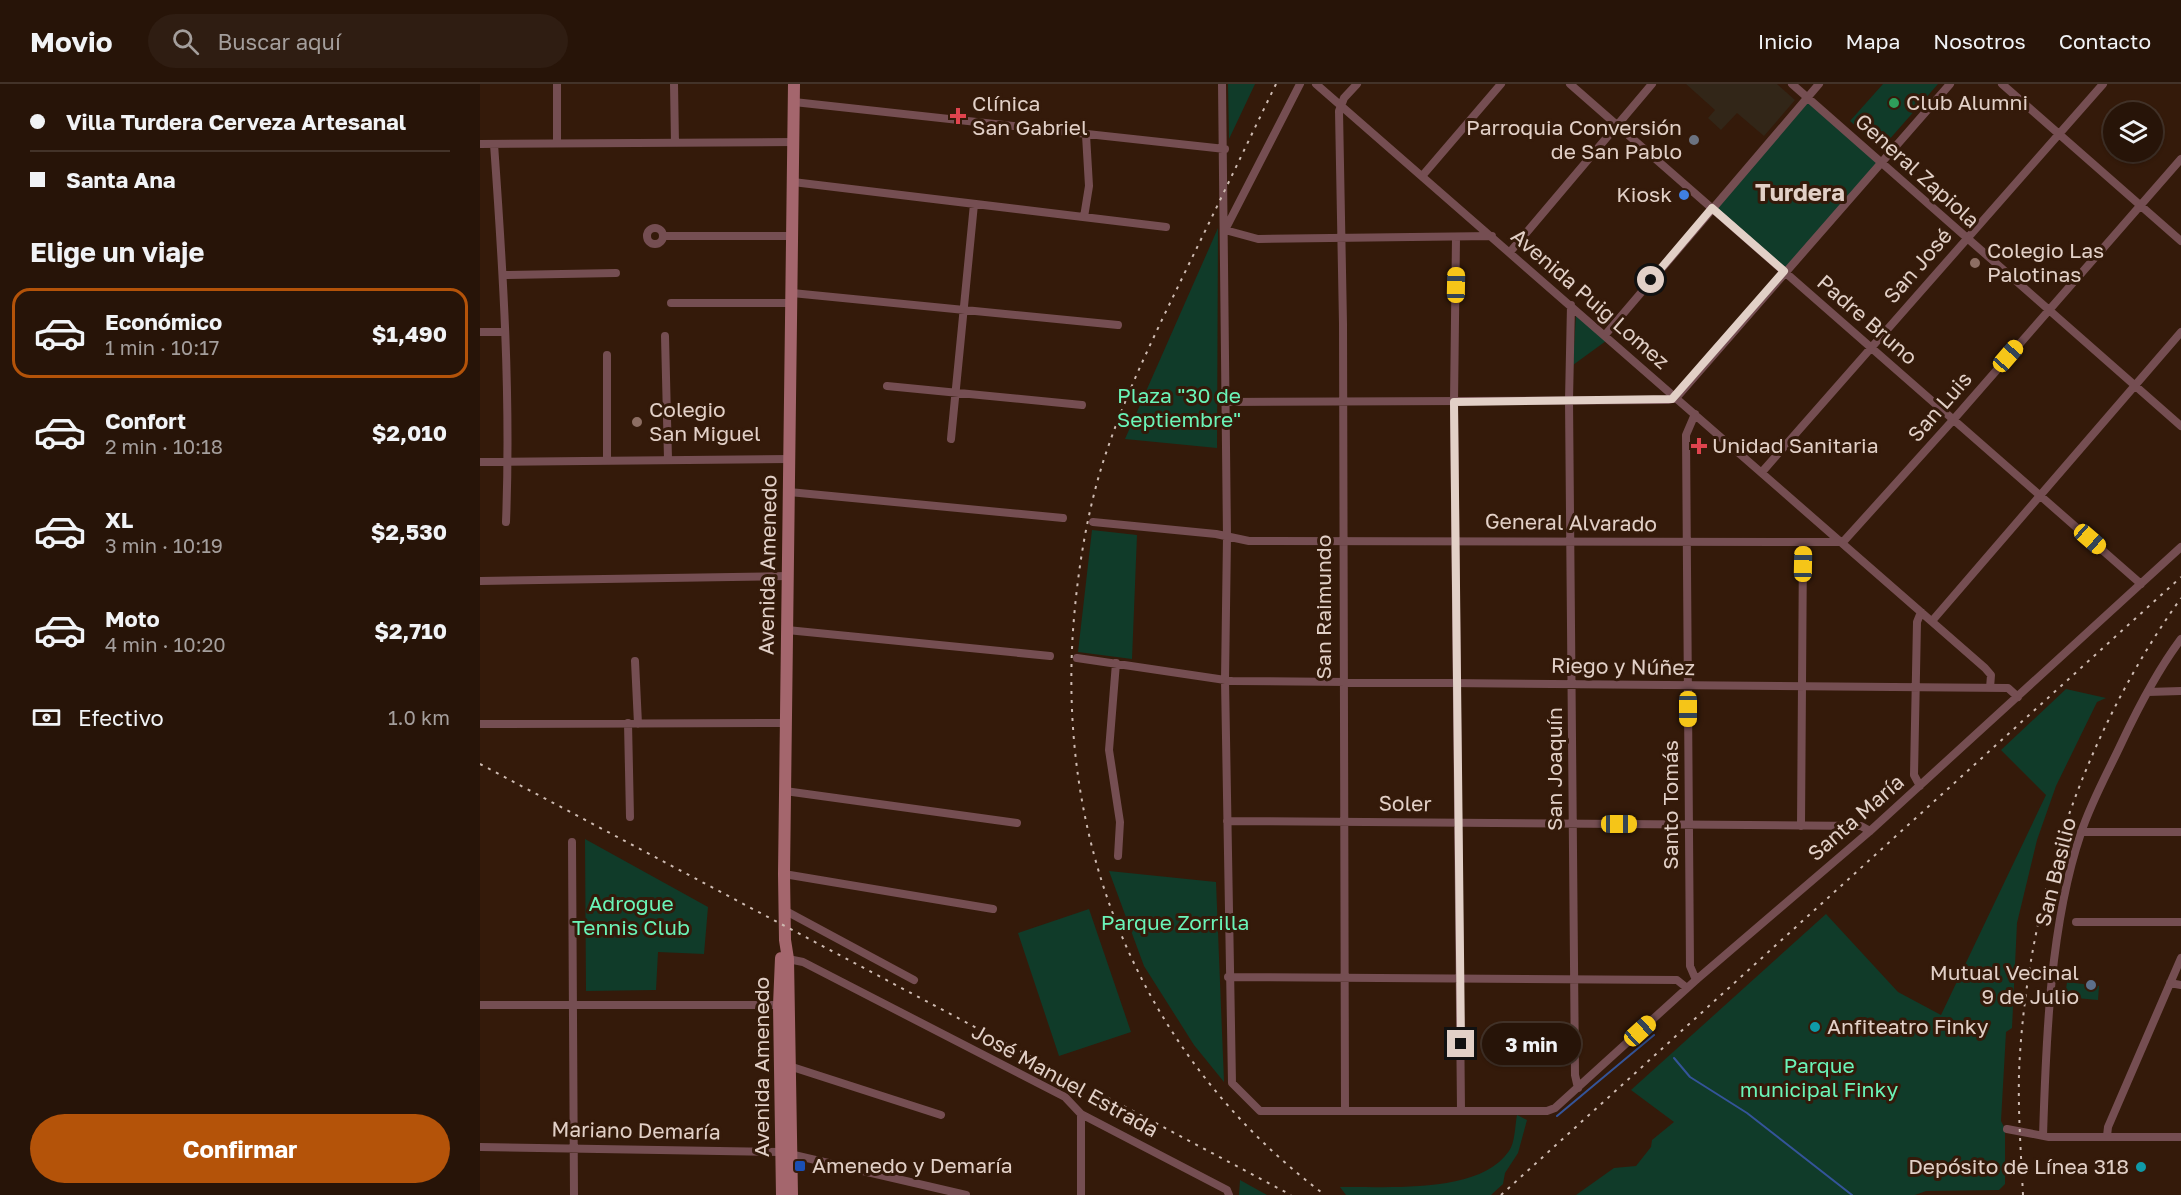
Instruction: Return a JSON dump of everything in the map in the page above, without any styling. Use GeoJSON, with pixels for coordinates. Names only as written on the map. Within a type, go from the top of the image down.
{"type":"FeatureCollection","features":[{"type":"Feature","properties":{"kind":"street"},"geometry":{"type":"LineString","coordinates":[[557,84],[557,143]]}},
{"type":"Feature","properties":{"kind":"street"},"geometry":{"type":"LineString","coordinates":[[674,84],[675,143]]}},
{"type":"Feature","properties":{"kind":"street","name":"Avenida Amenedo"},"geometry":{"type":"LineString","coordinates":[[784,1005],[788,959],[784,910],[784,791],[794,84]]}},
{"type":"Feature","properties":{"kind":"street"},"geometry":{"type":"LineString","coordinates":[[1222,84],[1225,149],[1224,402],[1227,537],[1225,680],[1228,977],[1232,1083],[1260,1111],[1461,1110],[1454,402],[1456,238]]}},
{"type":"Feature","properties":{"kind":"street"},"geometry":{"type":"LineString","coordinates":[[1225,230],[1300,84]]}},
{"type":"Feature","properties":{"kind":"street","name":"Avenida Puig Lomez"},"geometry":{"type":"LineString","coordinates":[[1316,84],[1423,175],[1989,672],[1990,688]]}},
{"type":"Feature","properties":{"kind":"street"},"geometry":{"type":"LineString","coordinates":[[1341,105],[1357,84]]}},
{"type":"Feature","properties":{"kind":"street"},"geometry":{"type":"LineString","coordinates":[[1423,175],[1501,84]]}},
{"type":"Feature","properties":{"kind":"street","name":"Padre Bruno"},"geometry":{"type":"LineString","coordinates":[[1570,84],[2141,584]]}},
{"type":"Feature","properties":{"kind":"street"},"geometry":{"type":"LineString","coordinates":[[1510,252],[1652,84]]}},
{"type":"Feature","properties":{"kind":"street","name":"General Zapiola"},"geometry":{"type":"LineString","coordinates":[[1792,84],[2181,426]]}},
{"type":"Feature","properties":{"kind":"street"},"geometry":{"type":"LineString","coordinates":[[1605,335],[1819,84]]}},
{"type":"Feature","properties":{"kind":"street"},"geometry":{"type":"LineString","coordinates":[[1224,402],[1454,402],[1668,400],[1676,398],[1784,271],[1950,84]]}},
{"type":"Feature","properties":{"kind":"street"},"geometry":{"type":"LineString","coordinates":[[2002,84],[2181,241]]}},
{"type":"Feature","properties":{"kind":"street","name":"San José"},"geometry":{"type":"LineString","coordinates":[[1762,472],[1872,348],[2057,132],[2103,84]]}},
{"type":"Feature","properties":{"kind":"street"},"geometry":{"type":"LineString","coordinates":[[794,102],[1225,149]]}},
{"type":"Feature","properties":{"kind":"street","name":"San Raimundo"},"geometry":{"type":"LineString","coordinates":[[1341,105],[1345,1110]]}},
{"type":"Feature","properties":{"kind":"street"},"geometry":{"type":"LineString","coordinates":[[1083,217],[1089,186],[1086,135]]}},
{"type":"Feature","properties":{"kind":"street"},"geometry":{"type":"LineString","coordinates":[[480,144],[794,141]]}},
{"type":"Feature","properties":{"kind":"street"},"geometry":{"type":"LineString","coordinates":[[494,144],[503,274],[508,462],[506,522]]}},
{"type":"Feature","properties":{"kind":"street","name":"San Luis"},"geometry":{"type":"LineString","coordinates":[[1843,542],[1954,419],[2181,159]]}},
{"type":"Feature","properties":{"kind":"street"},"geometry":{"type":"LineString","coordinates":[[793,182],[1166,227]]}},
{"type":"Feature","properties":{"kind":"street"},"geometry":{"type":"LineString","coordinates":[[951,439],[974,204]]}},
{"type":"Feature","properties":{"kind":"street"},"geometry":{"type":"LineString","coordinates":[[1225,230],[1258,238],[1492,236]]}},
{"type":"Feature","properties":{"kind":"street"},"geometry":{"type":"LineString","coordinates":[[664,236],[792,236]]}},
{"type":"Feature","properties":{"kind":"street"},"geometry":{"type":"LineString","coordinates":[[503,274],[616,273]]}},
{"type":"Feature","properties":{"kind":"street"},"geometry":{"type":"LineString","coordinates":[[671,303],[792,298],[964,308],[1118,325]]}},
{"type":"Feature","properties":{"kind":"street","name":"San Joaquín"},"geometry":{"type":"LineString","coordinates":[[1571,305],[1569,400],[1576,978],[1575,1075],[1578,1088]]}},
{"type":"Feature","properties":{"kind":"street"},"geometry":{"type":"LineString","coordinates":[[480,332],[504,332]]}},
{"type":"Feature","properties":{"kind":"street"},"geometry":{"type":"LineString","coordinates":[[1932,621],[2181,332]]}},
{"type":"Feature","properties":{"kind":"street"},"geometry":{"type":"LineString","coordinates":[[665,336],[668,459]]}},
{"type":"Feature","properties":{"kind":"street"},"geometry":{"type":"LineString","coordinates":[[607,355],[608,460]]}},
{"type":"Feature","properties":{"kind":"street"},"geometry":{"type":"LineString","coordinates":[[887,386],[1082,405]]}},
{"type":"Feature","properties":{"kind":"street","name":"Santo Tomás"},"geometry":{"type":"LineString","coordinates":[[1695,414],[1686,435],[1686,542],[1690,966],[1696,980]]}},
{"type":"Feature","properties":{"kind":"street"},"geometry":{"type":"LineString","coordinates":[[480,462],[790,459]]}},
{"type":"Feature","properties":{"kind":"street"},"geometry":{"type":"LineString","coordinates":[[789,492],[1062,518]]}},
{"type":"Feature","properties":{"kind":"street","name":"General Alvarado"},"geometry":{"type":"LineString","coordinates":[[1093,522],[1249,541],[1342,539],[1843,542]]}},
{"type":"Feature","properties":{"kind":"street"},"geometry":{"type":"LineString","coordinates":[[1801,826],[1803,543]]}},
{"type":"Feature","properties":{"kind":"street","name":"Santa María"},"geometry":{"type":"LineString","coordinates":[[1461,1110],[1550,1110],[1578,1088],[1696,980],[1870,831],[2181,547]]}},
{"type":"Feature","properties":{"kind":"street"},"geometry":{"type":"LineString","coordinates":[[480,581],[788,576]]}},
{"type":"Feature","properties":{"kind":"street"},"geometry":{"type":"LineString","coordinates":[[1920,786],[1914,775],[1917,622],[1922,612]]}},
{"type":"Feature","properties":{"kind":"street"},"geometry":{"type":"LineString","coordinates":[[787,630],[1050,656]]}},
{"type":"Feature","properties":{"kind":"street","name":"San Basilio"},"geometry":{"type":"LineString","coordinates":[[2043,1136],[2045,1059],[2056,949],[2081,832],[2160,668],[2181,639]]}},
{"type":"Feature","properties":{"kind":"street","name":"Riego y Núñez"},"geometry":{"type":"LineString","coordinates":[[1077,658],[1225,680],[1801,688],[2007,688],[2018,697]]}},
{"type":"Feature","properties":{"kind":"street"},"geometry":{"type":"LineString","coordinates":[[630,817],[635,660]]}},
{"type":"Feature","properties":{"kind":"street"},"geometry":{"type":"LineString","coordinates":[[1116,663],[1108,750],[1120,822],[1118,856]]}},
{"type":"Feature","properties":{"kind":"street"},"geometry":{"type":"LineString","coordinates":[[2148,692],[2181,691]]}},
{"type":"Feature","properties":{"kind":"street"},"geometry":{"type":"LineString","coordinates":[[480,724],[785,723]]}},
{"type":"Feature","properties":{"kind":"street"},"geometry":{"type":"LineString","coordinates":[[784,791],[1017,824]]}},
{"type":"Feature","properties":{"kind":"street","name":"Soler"},"geometry":{"type":"LineString","coordinates":[[1227,821],[1861,826],[1870,831]]}},
{"type":"Feature","properties":{"kind":"street"},"geometry":{"type":"LineString","coordinates":[[2081,832],[2181,832]]}},
{"type":"Feature","properties":{"kind":"street"},"geometry":{"type":"LineString","coordinates":[[572,842],[574,1195]]}},
{"type":"Feature","properties":{"kind":"street"},"geometry":{"type":"LineString","coordinates":[[784,874],[993,909]]}},
{"type":"Feature","properties":{"kind":"street"},"geometry":{"type":"LineString","coordinates":[[784,910],[914,980]]}},
{"type":"Feature","properties":{"kind":"street"},"geometry":{"type":"LineString","coordinates":[[2076,922],[2181,922]]}},
{"type":"Feature","properties":{"kind":"street","name":"Avenida Amenedo"},"geometry":{"type":"LineString","coordinates":[[782,1195],[786,1153],[781,952],[785,940]]}},
{"type":"Feature","properties":{"kind":"street"},"geometry":{"type":"LineString","coordinates":[[2107,1136],[2108,1127],[2181,958]]}},
{"type":"Feature","properties":{"kind":"street","name":"José Manuel Estrada"},"geometry":{"type":"LineString","coordinates":[[788,959],[803,962],[1065,1097],[1081,1114],[1228,1192]]}},
{"type":"Feature","properties":{"kind":"street"},"geometry":{"type":"LineString","coordinates":[[1228,977],[1677,980],[1687,988]]}},
{"type":"Feature","properties":{"kind":"street"},"geometry":{"type":"LineString","coordinates":[[2170,983],[2181,985]]}},
{"type":"Feature","properties":{"kind":"street"},"geometry":{"type":"LineString","coordinates":[[480,1005],[784,1005]]}},
{"type":"Feature","properties":{"kind":"street"},"geometry":{"type":"LineString","coordinates":[[785,1065],[940,1115]]}},
{"type":"Feature","properties":{"kind":"street"},"geometry":{"type":"LineString","coordinates":[[1081,1114],[1081,1195]]}},
{"type":"Feature","properties":{"kind":"street"},"geometry":{"type":"LineString","coordinates":[[2007,1129],[2043,1136],[2181,1137]]}},
{"type":"Feature","properties":{"kind":"street","name":"Mariano Demaría"},"geometry":{"type":"LineString","coordinates":[[480,1147],[573,1147],[786,1153],[966,1195]]}},
{"type":"Feature","properties":{"kind":"street","name":"Avenida Amenedo"},"geometry":{"type":"LineString","coordinates":[[786,1153],[792,1195]]}},
{"type":"Feature","properties":{"kind":"shaded area"},"geometry":{"type":"Polygon","coordinates":[[[1686,84],[1777,84],[1795,100],[1764,136],[1737,113],[1721,130],[1708,118],[1715,110],[1686,84]]]}},
{"type":"Feature","properties":{"kind":"green space"},"geometry":{"type":"Polygon","coordinates":[[[1228,84],[1255,84],[1229,139],[1228,84]]]}},
{"type":"Feature","properties":{"kind":"green space","name":"Club Alumni"},"geometry":{"type":"Polygon","coordinates":[[[1883,84],[1938,84],[1881,149],[1850,121],[1883,84]]]}},
{"type":"Feature","properties":{"kind":"green space"},"geometry":{"type":"Polygon","coordinates":[[[1808,97],[1881,163],[1784,271],[1712,208],[1808,97]]]}},
{"type":"Feature","properties":{"kind":"green space","name":"Plaza \"30 de Septiembre\""},"geometry":{"type":"Polygon","coordinates":[[[1218,228],[1217,448],[1125,439],[1218,228]]]}},
{"type":"Feature","properties":{"kind":"green space"},"geometry":{"type":"Polygon","coordinates":[[[1576,314],[1606,341],[1573,365],[1576,314]]]}},
{"type":"Feature","properties":{"kind":"green space"},"geometry":{"type":"Polygon","coordinates":[[[1092,530],[1137,535],[1132,659],[1078,652],[1092,530]]]}},
{"type":"Feature","properties":{"kind":"green space","name":"Parque municipal Finky"},"geometry":{"type":"Polygon","coordinates":[[[2066,689],[2106,698],[2097,702],[2056,786],[2037,840],[2017,923],[2012,1028],[2006,1032],[2001,1121],[2005,1129],[2005,1184],[1999,1190],[1926,1191],[1915,1195],[1576,1195],[1614,1168],[1636,1166],[1651,1147],[1652,1140],[1674,1122],[1631,1090],[1826,914],[1898,992],[1941,1015],[2046,795],[2001,750],[2066,689]]]}},
{"type":"Feature","properties":{"kind":"green space","name":"Adrogue Tennis Club"},"geometry":{"type":"Polygon","coordinates":[[[585,839],[708,907],[704,954],[658,952],[656,990],[586,991],[585,839]]]}},
{"type":"Feature","properties":{"kind":"green space","name":"Parque Zorrilla"},"geometry":{"type":"Polygon","coordinates":[[[1109,871],[1216,882],[1224,1082],[1194,1045],[1144,966],[1109,871]]]}},
{"type":"Feature","properties":{"kind":"green space"},"geometry":{"type":"Polygon","coordinates":[[[1089,909],[1131,1032],[1059,1056],[1018,933],[1089,909]]]}},
{"type":"Feature","properties":{"kind":"green space"},"geometry":{"type":"Polygon","coordinates":[[[2067,982],[2099,986],[2098,1000],[2065,997],[2067,982]]]}},
{"type":"Feature","properties":{"kind":"green space"},"geometry":{"type":"Polygon","coordinates":[[[1517,1115],[1527,1120],[1518,1153],[1505,1173],[1503,1184],[1491,1195],[1346,1195],[1340,1187],[1431,1185],[1477,1175],[1495,1165],[1511,1148],[1517,1115]]]}},
{"type":"Feature","properties":{"kind":"green space"},"geometry":{"type":"Polygon","coordinates":[[[1240,1180],[1267,1195],[1239,1195],[1240,1180]]]}},
{"type":"Feature","properties":{"kind":"waterway"},"geometry":{"type":"LineString","coordinates":[[1557,1116],[1654,1035]]}},
{"type":"Feature","properties":{"kind":"waterway"},"geometry":{"type":"LineString","coordinates":[[1674,1058],[1690,1077],[1747,1113],[1852,1195]]}},
{"type":"Feature","properties":{"kind":"railway"},"geometry":{"type":"LineString","coordinates":[[1276,84],[1143,360],[1105,456],[1090,512],[1080,569],[1075,607],[1071,693],[1078,776],[1095,857],[1121,935],[1158,1008],[1204,1076],[1260,1139],[1325,1195]]}},
{"type":"Feature","properties":{"kind":"railway"},"geometry":{"type":"LineString","coordinates":[[1501,1195],[2181,577]]}},
{"type":"Feature","properties":{"kind":"railway"},"geometry":{"type":"LineString","coordinates":[[2023,1195],[2019,1073],[2024,1010],[2033,947],[2047,885],[2066,824],[2115,706],[2146,651],[2181,598]]}},
{"type":"Feature","properties":{"kind":"railway"},"geometry":{"type":"LineString","coordinates":[[480,764],[1291,1195]]}},
{"type":"Feature","properties":{"kind":"place","name":"Club Alumni"},"geometry":{"type":"Point","coordinates":[1894,103]}},
{"type":"Feature","properties":{"kind":"place","name":"Clínica San Gabriel"},"geometry":{"type":"Point","coordinates":[958,116]}},
{"type":"Feature","properties":{"kind":"place","name":"Parroquia Conversión de San Pablo"},"geometry":{"type":"Point","coordinates":[1694,140]}},
{"type":"Feature","properties":{"kind":"place","name":"Kiosk"},"geometry":{"type":"Point","coordinates":[1684,195]}},
{"type":"Feature","properties":{"kind":"place","name":"Colegio Las Palotinas"},"geometry":{"type":"Point","coordinates":[1975,263]}},
{"type":"Feature","properties":{"kind":"place","name":"Colegio San Miguel"},"geometry":{"type":"Point","coordinates":[637,422]}},
{"type":"Feature","properties":{"kind":"place","name":"Unidad Sanitaria"},"geometry":{"type":"Point","coordinates":[1699,446]}},
{"type":"Feature","properties":{"kind":"place","name":"Mutual Vecinal 9 de Julio"},"geometry":{"type":"Point","coordinates":[2091,985]}},
{"type":"Feature","properties":{"kind":"place","name":"Anfiteatro Finky"},"geometry":{"type":"Point","coordinates":[1815,1027]}},
{"type":"Feature","properties":{"kind":"place","name":"Amenedo y Demaría"},"geometry":{"type":"Point","coordinates":[800,1166]}},
{"type":"Feature","properties":{"kind":"place","name":"Depósito de Línea 318"},"geometry":{"type":"Point","coordinates":[2141,1167]}},
{"type":"Feature","properties":{"kind":"district","name":"Turdera"},"geometry":{"type":"Point","coordinates":[1800,193]}},
{"type":"Feature","properties":{"kind":"route"},"geometry":{"type":"LineString","coordinates":[[1461,1044],[1454,402],[1668,400],[1676,398],[1784,271],[1712,208],[1651,280]]}}]}
